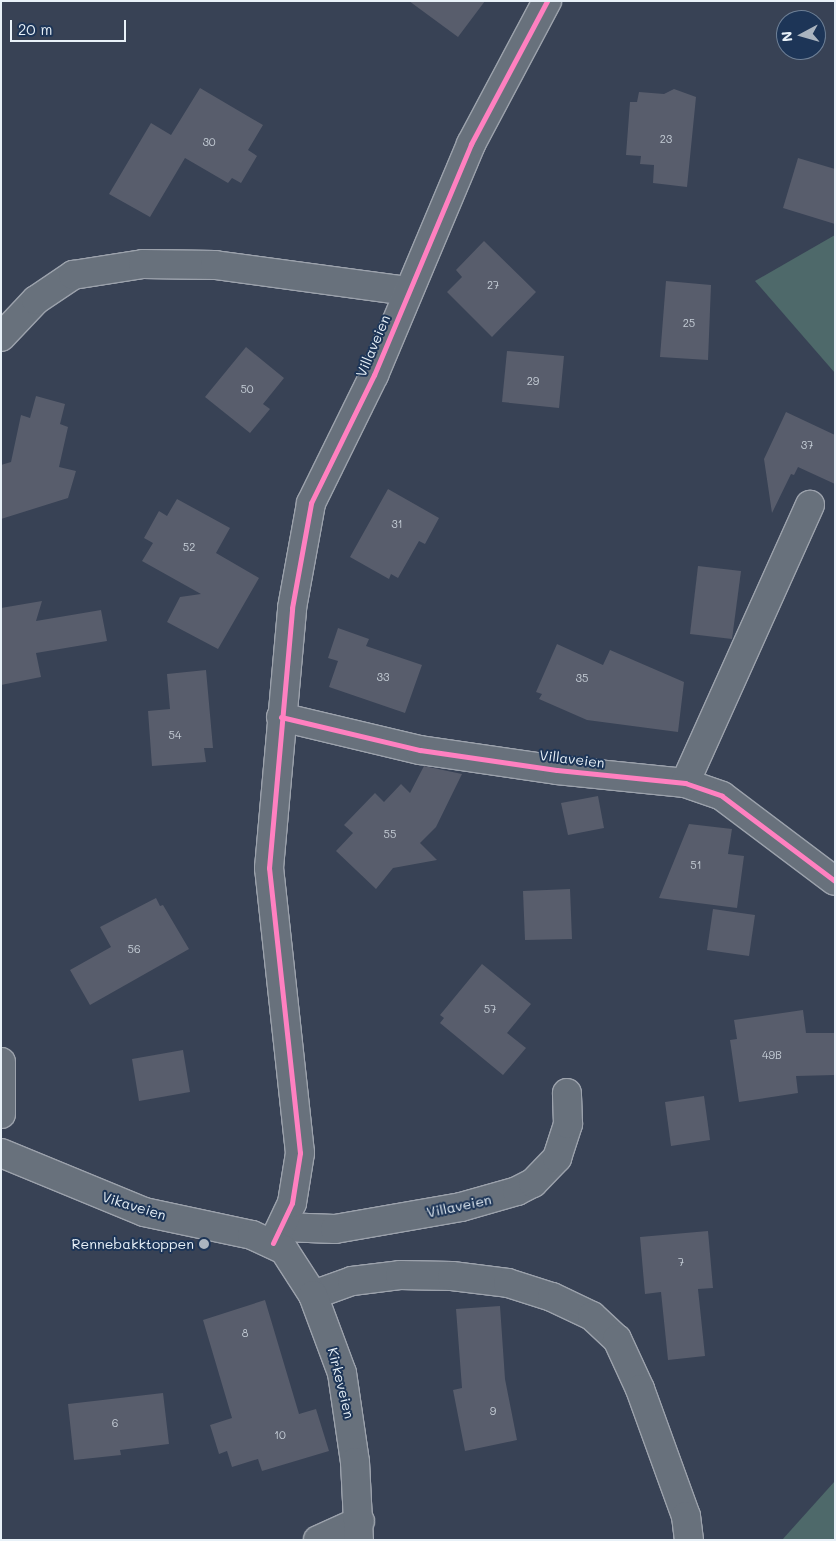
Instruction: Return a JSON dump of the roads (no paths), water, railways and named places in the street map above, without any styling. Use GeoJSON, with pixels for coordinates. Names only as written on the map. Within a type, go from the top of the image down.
{"type":"FeatureCollection","features":[{"type":"Feature","properties":{"kind":"street","name":"Villaveien"},"geometry":{"type":"LineString","coordinates":[[547,1],[471,144],[374,375],[311,503],[292,608],[269,868],[300,1153],[292,1203],[278,1235],[335,1229],[461,1207],[517,1191],[533,1183],[557,1158],[568,1124],[567,1093]]}},
{"type":"Feature","properties":{"kind":"street"},"geometry":{"type":"LineString","coordinates":[[1,337],[36,300],[73,275],[143,264],[215,265],[408,291]]}},
{"type":"Feature","properties":{"kind":"street"},"geometry":{"type":"LineString","coordinates":[[684,783],[810,505]]}},
{"type":"Feature","properties":{"kind":"street","name":"Villaveien"},"geometry":{"type":"LineString","coordinates":[[281,717],[420,750],[557,770],[684,783],[722,796],[835,881]]}},
{"type":"Feature","properties":{"kind":"street"},"geometry":{"type":"LineString","coordinates":[[1,1062],[1,1114]]}},
{"type":"Feature","properties":{"kind":"street","name":"Vikaveien"},"geometry":{"type":"LineString","coordinates":[[1,1153],[144,1212],[252,1235],[278,1235]]}},
{"type":"Feature","properties":{"kind":"street","name":"Kirkeveien"},"geometry":{"type":"LineString","coordinates":[[278,1235],[284,1250],[299,1269],[313,1295],[342,1373],[350,1416],[359,1530]]}},
{"type":"Feature","properties":{"kind":"street"},"geometry":{"type":"LineString","coordinates":[[313,1295],[352,1282],[400,1275],[452,1276],[508,1283],[552,1296],[592,1316],[617,1339],[640,1389],[686,1516],[689,1540]]}},
{"type":"Feature","properties":{"kind":"street"},"geometry":{"type":"LineString","coordinates":[[318,1540],[359,1530]]}},
{"type":"Feature","properties":{"kind":"place","name":"Rennebakktoppen"},"geometry":{"type":"Point","coordinates":[204,1244]}}]}
